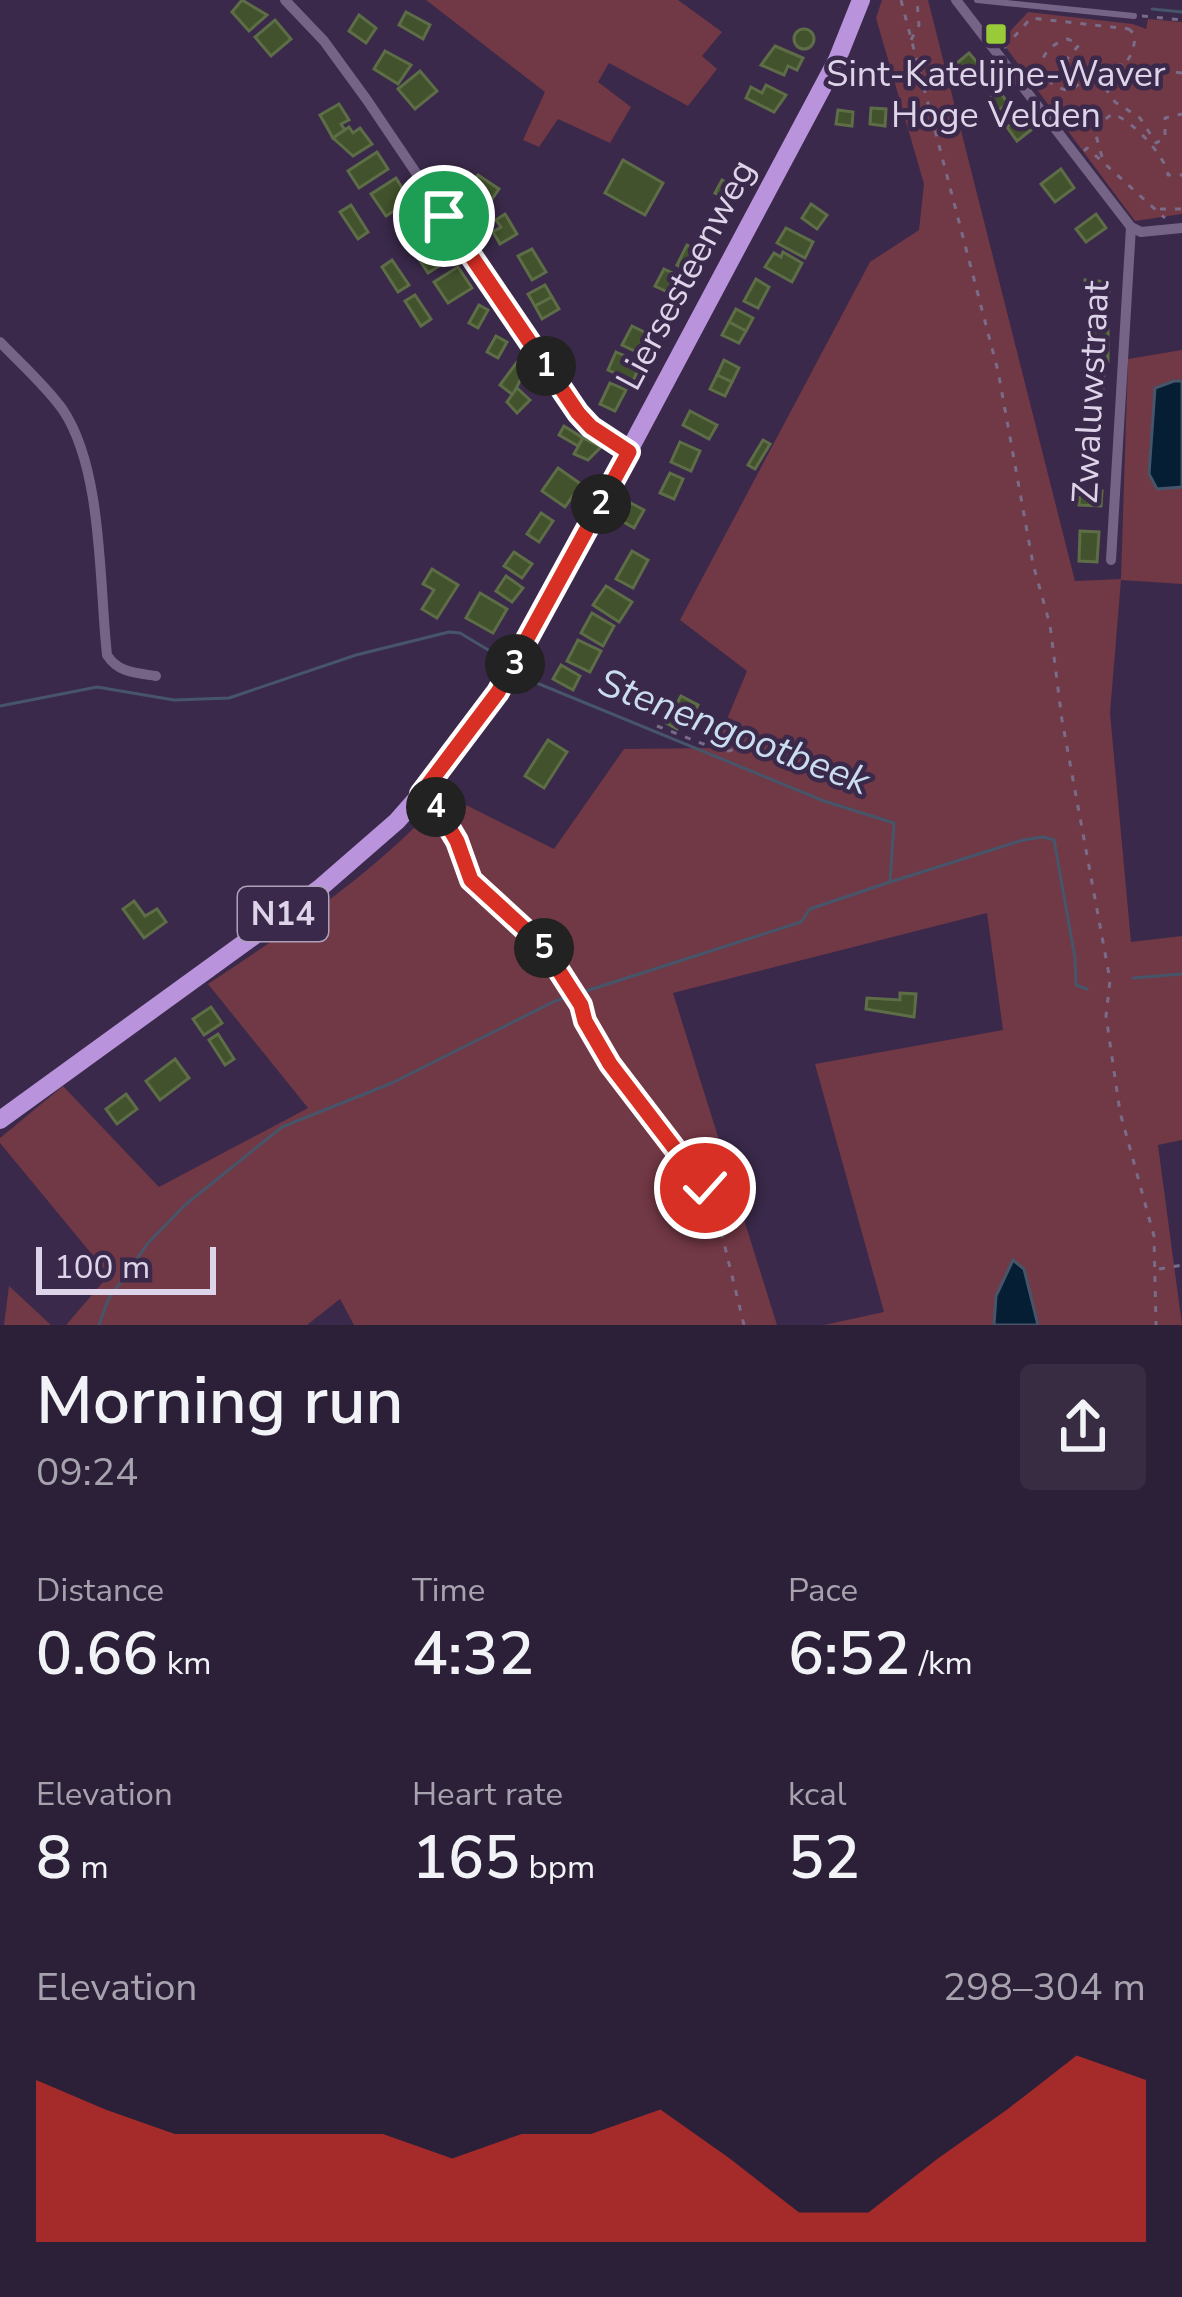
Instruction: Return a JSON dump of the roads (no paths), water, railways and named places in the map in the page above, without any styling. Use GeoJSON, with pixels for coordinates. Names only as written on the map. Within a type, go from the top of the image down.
{"type":"FeatureCollection","features":[{"type":"Feature","properties":{"kind":"main road","name":"Liersesteenweg"},"geometry":{"type":"LineString","coordinates":[[0,1120],[320,889],[421,794],[498,692],[837,60],[861,0]]}},
{"type":"Feature","properties":{"kind":"street"},"geometry":{"type":"LineString","coordinates":[[285,0],[324,41],[367,100],[578,413],[629,452]]}},
{"type":"Feature","properties":{"kind":"street"},"geometry":{"type":"LineString","coordinates":[[956,0],[1131,227],[1141,232],[1182,227]]}},
{"type":"Feature","properties":{"kind":"street","name":"Zwaluwstraat"},"geometry":{"type":"LineString","coordinates":[[1112,560],[1131,227]]}},
{"type":"Feature","properties":{"kind":"street"},"geometry":{"type":"LineString","coordinates":[[0,342],[62,409],[81,447],[91,485],[107,655],[128,672],[156,676]]}},
{"type":"Feature","properties":{"kind":"lane"},"geometry":{"type":"LineString","coordinates":[[977,0],[1134,16]]}},
{"type":"Feature","properties":{"kind":"water"},"geometry":{"type":"Polygon","coordinates":[[[1182,381],[1182,487],[1157,489],[1149,474],[1155,388],[1182,381]]]}},
{"type":"Feature","properties":{"kind":"water"},"geometry":{"type":"Polygon","coordinates":[[[1013,1260],[1024,1269],[1038,1325],[994,1325],[996,1296],[1013,1260]]]}},
{"type":"Feature","properties":{"kind":"waterway"},"geometry":{"type":"LineString","coordinates":[[1152,9],[1182,12]]}},
{"type":"Feature","properties":{"kind":"waterway","name":"Stenengootbeek"},"geometry":{"type":"LineString","coordinates":[[0,706],[97,687],[174,700],[229,698],[356,655],[449,632],[460,633],[500,657]]}},
{"type":"Feature","properties":{"kind":"waterway","name":"Stenengootbeek"},"geometry":{"type":"LineString","coordinates":[[527,679],[824,801],[894,823],[890,882],[1023,840],[1054,840],[1076,985],[1087,989]]}},
{"type":"Feature","properties":{"kind":"waterway"},"geometry":{"type":"LineString","coordinates":[[99,1325],[108,1300],[148,1243],[185,1205],[282,1127],[392,1083],[555,1001],[801,922],[810,909],[890,882]]}},
{"type":"Feature","properties":{"kind":"waterway","name":"Stenengootbeek"},"geometry":{"type":"LineString","coordinates":[[1133,978],[1182,974]]}},
{"type":"Feature","properties":{"kind":"place","name":"Sint-Katelijne-Waver Hoge Velden"},"geometry":{"type":"Point","coordinates":[996,34]}}]}
